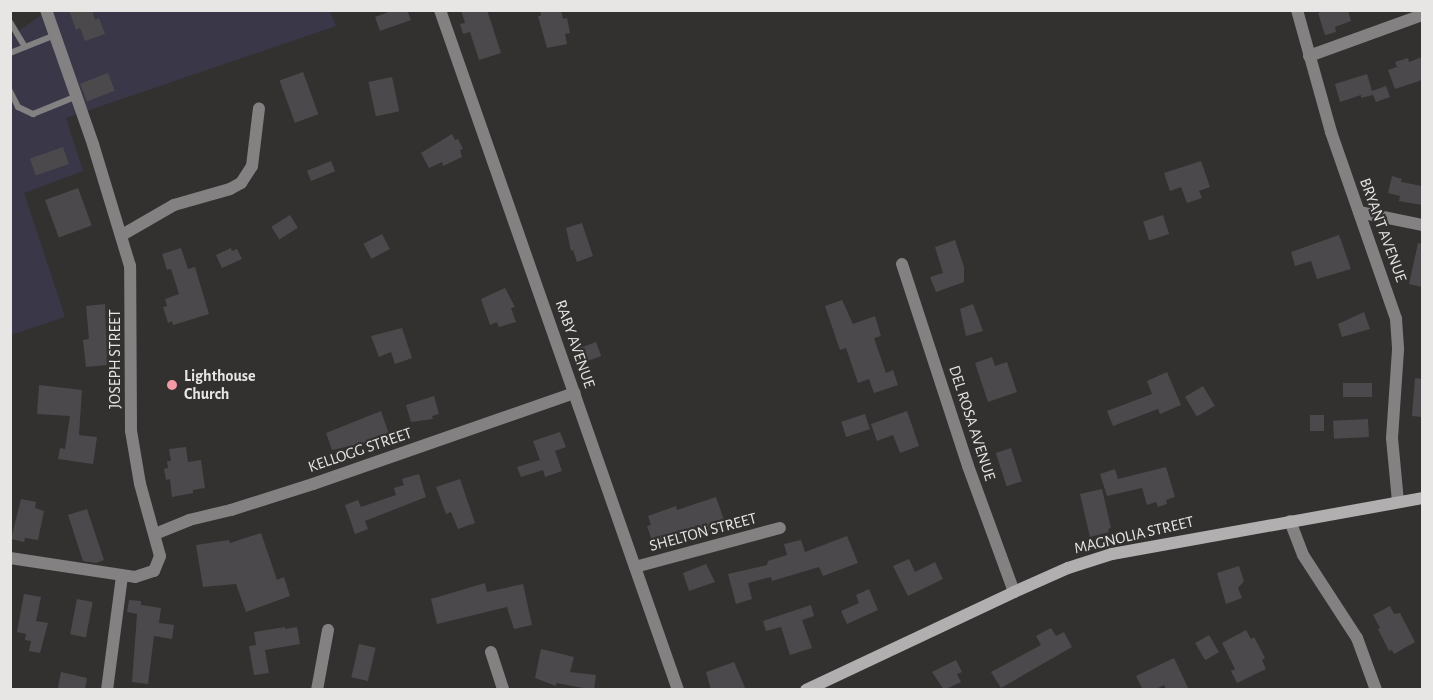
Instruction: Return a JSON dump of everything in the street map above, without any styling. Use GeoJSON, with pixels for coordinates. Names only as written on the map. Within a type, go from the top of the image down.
{"type":"FeatureCollection","features":[{"type":"Feature","properties":{"kind":"street","name":"JOSEPH STREET"},"geometry":{"type":"LineString","coordinates":[[10,558],[122,576],[146,575],[158,566],[160,556],[140,484],[131,431],[132,292],[130,266],[77,96],[46,10]]}},
{"type":"Feature","properties":{"kind":"street","name":"RABY AVENUE"},"geometry":{"type":"LineString","coordinates":[[440,10],[678,690]]}},
{"type":"Feature","properties":{"kind":"street","name":"BRYANT AVENUE"},"geometry":{"type":"LineString","coordinates":[[1297,10],[1309,56],[1396,319],[1398,350],[1392,438],[1398,502]]}},
{"type":"Feature","properties":{"kind":"street"},"geometry":{"type":"LineString","coordinates":[[1309,56],[1422,15]]}},
{"type":"Feature","properties":{"kind":"street"},"geometry":{"type":"LineString","coordinates":[[122,235],[174,205],[230,189],[247,178],[255,154],[259,108]]}},
{"type":"Feature","properties":{"kind":"street"},"geometry":{"type":"LineString","coordinates":[[1359,212],[1422,225]]}},
{"type":"Feature","properties":{"kind":"street","name":"DEL ROSA AVENUE"},"geometry":{"type":"LineString","coordinates":[[902,264],[975,486],[1014,591]]}},
{"type":"Feature","properties":{"kind":"street","name":"KELLOGG STREET"},"geometry":{"type":"LineString","coordinates":[[155,534],[189,520],[231,510],[313,484],[575,393]]}},
{"type":"Feature","properties":{"kind":"street","name":"MAGNOLIA STREET"},"geometry":{"type":"LineString","coordinates":[[806,690],[1014,591],[1068,568],[1112,554],[1422,498]]}},
{"type":"Feature","properties":{"kind":"street"},"geometry":{"type":"LineString","coordinates":[[1290,521],[1303,555],[1357,638],[1376,690]]}},
{"type":"Feature","properties":{"kind":"street","name":"SHELTON STREET"},"geometry":{"type":"LineString","coordinates":[[635,567],[780,528]]}},
{"type":"Feature","properties":{"kind":"street"},"geometry":{"type":"LineString","coordinates":[[107,690],[122,576]]}},
{"type":"Feature","properties":{"kind":"street"},"geometry":{"type":"LineString","coordinates":[[317,690],[328,630]]}},
{"type":"Feature","properties":{"kind":"street"},"geometry":{"type":"LineString","coordinates":[[491,652],[503,690]]}},
{"type":"Feature","properties":{"kind":"lane"},"geometry":{"type":"LineString","coordinates":[[10,22],[25,47]]}},
{"type":"Feature","properties":{"kind":"lane"},"geometry":{"type":"LineString","coordinates":[[10,53],[55,35]]}},
{"type":"Feature","properties":{"kind":"lane"},"geometry":{"type":"LineString","coordinates":[[10,91],[18,107],[33,114],[77,96]]}},
{"type":"Feature","properties":{"kind":"shaded area"},"geometry":{"type":"Polygon","coordinates":[[[47,11],[330,11],[336,26],[66,118],[83,171],[24,193],[65,317],[11,335],[11,36],[47,11]]]}},
{"type":"Feature","properties":{"kind":"building"},"geometry":{"type":"Polygon","coordinates":[[[69,10],[92,10],[95,20],[99,18],[105,34],[85,41],[80,28],[76,30],[69,10]]]}},
{"type":"Feature","properties":{"kind":"building"},"geometry":{"type":"Polygon","coordinates":[[[394,10],[407,10],[411,20],[380,31],[375,17],[394,10]]]}},
{"type":"Feature","properties":{"kind":"building"},"geometry":{"type":"Polygon","coordinates":[[[461,10],[487,10],[501,53],[479,60],[470,32],[463,34],[460,24],[465,23],[461,10]]]}},
{"type":"Feature","properties":{"kind":"building"},"geometry":{"type":"Polygon","coordinates":[[[540,10],[561,10],[563,19],[567,18],[570,33],[565,34],[567,44],[547,48],[538,16],[541,16],[540,10]]]}},
{"type":"Feature","properties":{"kind":"building"},"geometry":{"type":"Polygon","coordinates":[[[1328,10],[1348,10],[1351,21],[1335,27],[1336,32],[1325,35],[1318,13],[1328,10]]]}},
{"type":"Feature","properties":{"kind":"building"},"geometry":{"type":"Polygon","coordinates":[[[1422,57],[1422,80],[1395,89],[1388,70],[1397,67],[1395,62],[1408,58],[1409,62],[1422,57]]]}},
{"type":"Feature","properties":{"kind":"building"},"geometry":{"type":"Polygon","coordinates":[[[303,72],[318,114],[295,123],[280,81],[303,72]]]}},
{"type":"Feature","properties":{"kind":"building"},"geometry":{"type":"Polygon","coordinates":[[[108,73],[115,91],[87,101],[80,84],[108,73]]]}},
{"type":"Feature","properties":{"kind":"building"},"geometry":{"type":"Polygon","coordinates":[[[1367,74],[1372,91],[1386,86],[1390,97],[1376,102],[1373,95],[1361,98],[1361,95],[1340,102],[1335,84],[1367,74]]]}},
{"type":"Feature","properties":{"kind":"building"},"geometry":{"type":"Polygon","coordinates":[[[392,77],[399,111],[376,116],[369,82],[392,77]]]}},
{"type":"Feature","properties":{"kind":"building"},"geometry":{"type":"Polygon","coordinates":[[[452,134],[455,140],[458,139],[463,149],[460,150],[462,157],[443,166],[442,162],[429,168],[421,153],[452,134]]]}},
{"type":"Feature","properties":{"kind":"building"},"geometry":{"type":"Polygon","coordinates":[[[63,147],[69,164],[36,175],[30,158],[63,147]]]}},
{"type":"Feature","properties":{"kind":"building"},"geometry":{"type":"Polygon","coordinates":[[[331,161],[335,171],[311,181],[307,171],[331,161]]]}},
{"type":"Feature","properties":{"kind":"building"},"geometry":{"type":"Polygon","coordinates":[[[1201,161],[1210,187],[1199,191],[1202,198],[1187,203],[1181,187],[1170,191],[1164,173],[1201,161]]]}},
{"type":"Feature","properties":{"kind":"building"},"geometry":{"type":"Polygon","coordinates":[[[1392,176],[1402,179],[1401,182],[1422,186],[1422,205],[1399,201],[1400,196],[1388,193],[1392,176]]]}},
{"type":"Feature","properties":{"kind":"building"},"geometry":{"type":"Polygon","coordinates":[[[78,188],[92,226],[59,238],[45,200],[78,188]]]}},
{"type":"Feature","properties":{"kind":"building"},"geometry":{"type":"Polygon","coordinates":[[[290,215],[298,228],[279,239],[271,227],[290,215]]]}},
{"type":"Feature","properties":{"kind":"building"},"geometry":{"type":"Polygon","coordinates":[[[1163,215],[1169,234],[1149,241],[1143,221],[1163,215]]]}},
{"type":"Feature","properties":{"kind":"building"},"geometry":{"type":"Polygon","coordinates":[[[582,223],[593,256],[577,262],[573,250],[571,251],[566,228],[582,223]]]}},
{"type":"Feature","properties":{"kind":"building"},"geometry":{"type":"Polygon","coordinates":[[[382,234],[390,249],[371,259],[363,244],[382,234]]]}},
{"type":"Feature","properties":{"kind":"building"},"geometry":{"type":"Polygon","coordinates":[[[1339,235],[1351,269],[1317,279],[1311,261],[1295,266],[1291,252],[1339,235]]]}},
{"type":"Feature","properties":{"kind":"building"},"geometry":{"type":"Polygon","coordinates":[[[955,240],[964,267],[964,282],[936,292],[930,277],[943,273],[935,247],[955,240]]]}},
{"type":"Feature","properties":{"kind":"building"},"geometry":{"type":"Polygon","coordinates":[[[1418,243],[1422,244],[1422,287],[1409,284],[1418,243]]]}},
{"type":"Feature","properties":{"kind":"building"},"geometry":{"type":"Polygon","coordinates":[[[181,248],[188,269],[195,267],[209,314],[173,325],[172,321],[168,323],[163,307],[167,306],[165,299],[179,294],[171,269],[167,270],[162,254],[181,248]]]}},
{"type":"Feature","properties":{"kind":"building"},"geometry":{"type":"Polygon","coordinates":[[[231,248],[232,251],[237,249],[242,259],[222,268],[216,255],[231,248]]]}},
{"type":"Feature","properties":{"kind":"building"},"geometry":{"type":"Polygon","coordinates":[[[505,288],[515,307],[511,308],[516,322],[499,327],[497,322],[490,325],[481,299],[505,288]]]}},
{"type":"Feature","properties":{"kind":"building"},"geometry":{"type":"Polygon","coordinates":[[[842,300],[853,324],[875,316],[881,336],[874,338],[886,373],[893,370],[898,385],[874,393],[869,379],[858,383],[846,348],[840,350],[825,306],[842,300]]]}},
{"type":"Feature","properties":{"kind":"building"},"geometry":{"type":"Polygon","coordinates":[[[105,304],[107,365],[86,367],[83,340],[89,339],[86,306],[105,304]]]}},
{"type":"Feature","properties":{"kind":"building"},"geometry":{"type":"Polygon","coordinates":[[[973,304],[983,331],[966,336],[960,309],[973,304]]]}},
{"type":"Feature","properties":{"kind":"building"},"geometry":{"type":"Polygon","coordinates":[[[1364,312],[1370,329],[1342,337],[1338,324],[1364,312]]]}},
{"type":"Feature","properties":{"kind":"building"},"geometry":{"type":"Polygon","coordinates":[[[402,328],[412,358],[395,364],[391,352],[379,357],[371,336],[402,328]]]}},
{"type":"Feature","properties":{"kind":"building"},"geometry":{"type":"Polygon","coordinates":[[[596,342],[601,356],[584,362],[579,348],[596,342]]]}},
{"type":"Feature","properties":{"kind":"building"},"geometry":{"type":"Polygon","coordinates":[[[992,357],[995,366],[1007,362],[1017,392],[988,402],[975,363],[992,357]]]}},
{"type":"Feature","properties":{"kind":"building"},"geometry":{"type":"Polygon","coordinates":[[[1167,372],[1181,405],[1160,414],[1158,409],[1113,426],[1107,411],[1152,394],[1147,381],[1167,372]]]}},
{"type":"Feature","properties":{"kind":"building"},"geometry":{"type":"Polygon","coordinates":[[[1415,378],[1422,379],[1422,417],[1412,416],[1415,378]]]}},
{"type":"Feature","properties":{"kind":"building"},"geometry":{"type":"Polygon","coordinates":[[[1343,383],[1372,383],[1372,397],[1343,397],[1343,383]]]}},
{"type":"Feature","properties":{"kind":"building"},"geometry":{"type":"Polygon","coordinates":[[[39,385],[82,390],[79,435],[97,437],[93,464],[58,459],[60,448],[65,449],[70,416],[37,414],[39,385]]]}},
{"type":"Feature","properties":{"kind":"building"},"geometry":{"type":"Polygon","coordinates":[[[1203,386],[1215,406],[1197,417],[1185,397],[1203,386]]]}},
{"type":"Feature","properties":{"kind":"building"},"geometry":{"type":"Polygon","coordinates":[[[434,396],[439,414],[432,416],[433,419],[411,422],[406,405],[434,396]]]}},
{"type":"Feature","properties":{"kind":"building"},"geometry":{"type":"Polygon","coordinates":[[[381,411],[390,437],[332,450],[326,433],[381,411]]]}},
{"type":"Feature","properties":{"kind":"building"},"geometry":{"type":"Polygon","coordinates":[[[907,411],[919,446],[900,453],[893,435],[877,441],[871,424],[907,411]]]}},
{"type":"Feature","properties":{"kind":"building"},"geometry":{"type":"Polygon","coordinates":[[[865,414],[870,429],[846,437],[841,422],[865,414]]]}},
{"type":"Feature","properties":{"kind":"building"},"geometry":{"type":"Polygon","coordinates":[[[1310,415],[1324,415],[1324,431],[1310,431],[1310,415]]]}},
{"type":"Feature","properties":{"kind":"building"},"geometry":{"type":"Polygon","coordinates":[[[1368,419],[1369,437],[1334,439],[1333,421],[1368,419]]]}},
{"type":"Feature","properties":{"kind":"building"},"geometry":{"type":"Polygon","coordinates":[[[560,432],[566,447],[555,451],[562,471],[545,477],[543,470],[521,477],[517,467],[540,460],[533,441],[560,432]]]}},
{"type":"Feature","properties":{"kind":"building"},"geometry":{"type":"Polygon","coordinates":[[[186,447],[188,462],[201,460],[205,488],[172,497],[170,479],[166,480],[164,469],[168,468],[167,461],[171,461],[169,449],[186,447]]]}},
{"type":"Feature","properties":{"kind":"building"},"geometry":{"type":"Polygon","coordinates":[[[1011,448],[1022,481],[1007,486],[996,453],[1011,448]]]}},
{"type":"Feature","properties":{"kind":"building"},"geometry":{"type":"Polygon","coordinates":[[[1166,467],[1175,497],[1166,500],[1167,504],[1158,507],[1156,502],[1147,505],[1142,488],[1107,496],[1100,474],[1115,469],[1118,479],[1166,467]]]}},
{"type":"Feature","properties":{"kind":"building"},"geometry":{"type":"Polygon","coordinates":[[[419,474],[426,497],[365,521],[368,529],[355,534],[345,505],[358,500],[361,507],[396,495],[394,488],[404,485],[402,479],[419,474]]]}},
{"type":"Feature","properties":{"kind":"building"},"geometry":{"type":"Polygon","coordinates":[[[460,479],[475,523],[458,529],[451,512],[446,514],[436,487],[460,479]]]}},
{"type":"Feature","properties":{"kind":"building"},"geometry":{"type":"Polygon","coordinates":[[[1102,489],[1111,528],[1108,529],[1109,532],[1090,537],[1080,494],[1102,489]]]}},
{"type":"Feature","properties":{"kind":"building"},"geometry":{"type":"Polygon","coordinates":[[[716,497],[725,523],[697,536],[696,531],[654,546],[647,526],[651,525],[648,516],[676,506],[677,510],[716,497]]]}},
{"type":"Feature","properties":{"kind":"building"},"geometry":{"type":"Polygon","coordinates":[[[21,499],[36,502],[35,508],[44,511],[38,540],[25,538],[24,542],[11,539],[21,499]]]}},
{"type":"Feature","properties":{"kind":"building"},"geometry":{"type":"Polygon","coordinates":[[[87,509],[104,560],[96,563],[83,561],[68,515],[87,509]]]}},
{"type":"Feature","properties":{"kind":"building"},"geometry":{"type":"Polygon","coordinates":[[[261,533],[277,580],[284,577],[290,596],[246,612],[236,584],[203,587],[196,545],[229,540],[230,543],[261,533]]]}},
{"type":"Feature","properties":{"kind":"building"},"geometry":{"type":"Polygon","coordinates":[[[847,536],[858,563],[823,576],[819,567],[772,581],[771,577],[748,583],[752,599],[736,604],[728,574],[767,565],[768,561],[787,555],[784,544],[801,540],[805,552],[847,536]]]}},
{"type":"Feature","properties":{"kind":"building"},"geometry":{"type":"Polygon","coordinates":[[[909,559],[915,572],[935,562],[943,579],[908,596],[893,566],[909,559]]]}},
{"type":"Feature","properties":{"kind":"building"},"geometry":{"type":"Polygon","coordinates":[[[706,564],[715,582],[689,591],[683,573],[706,564]]]}},
{"type":"Feature","properties":{"kind":"building"},"geometry":{"type":"Polygon","coordinates":[[[1239,566],[1244,581],[1238,588],[1242,598],[1226,604],[1217,573],[1239,566]]]}},
{"type":"Feature","properties":{"kind":"building"},"geometry":{"type":"Polygon","coordinates":[[[485,583],[487,592],[523,584],[532,625],[514,629],[507,607],[437,624],[431,599],[485,583]]]}},
{"type":"Feature","properties":{"kind":"building"},"geometry":{"type":"Polygon","coordinates":[[[869,589],[878,610],[847,624],[841,611],[859,603],[856,595],[869,589]]]}},
{"type":"Feature","properties":{"kind":"building"},"geometry":{"type":"Polygon","coordinates":[[[24,594],[41,597],[36,621],[48,623],[40,653],[29,651],[31,641],[25,640],[26,634],[17,632],[24,594]]]}},
{"type":"Feature","properties":{"kind":"building"},"geometry":{"type":"Polygon","coordinates":[[[77,599],[93,602],[86,637],[70,634],[77,599]]]}},
{"type":"Feature","properties":{"kind":"building"},"geometry":{"type":"Polygon","coordinates":[[[129,600],[141,601],[141,605],[161,608],[159,623],[174,625],[172,639],[154,636],[148,684],[132,682],[137,614],[127,612],[129,600]]]}},
{"type":"Feature","properties":{"kind":"building"},"geometry":{"type":"Polygon","coordinates":[[[811,605],[814,616],[802,620],[812,648],[790,655],[781,627],[766,631],[763,621],[811,605]]]}},
{"type":"Feature","properties":{"kind":"building"},"geometry":{"type":"Polygon","coordinates":[[[1390,606],[1394,614],[1400,613],[1415,642],[1394,654],[1392,650],[1389,651],[1373,615],[1390,606]]]}},
{"type":"Feature","properties":{"kind":"building"},"geometry":{"type":"Polygon","coordinates":[[[285,627],[285,629],[297,627],[300,644],[265,650],[269,673],[254,675],[249,646],[256,645],[254,632],[285,627]]]}},
{"type":"Feature","properties":{"kind":"building"},"geometry":{"type":"Polygon","coordinates":[[[1051,628],[1056,636],[1064,632],[1072,647],[1001,688],[991,672],[1041,645],[1036,636],[1051,628]]]}},
{"type":"Feature","properties":{"kind":"building"},"geometry":{"type":"Polygon","coordinates":[[[1246,630],[1251,639],[1254,637],[1265,658],[1262,660],[1266,669],[1237,683],[1231,671],[1235,669],[1222,643],[1246,630]]]}},
{"type":"Feature","properties":{"kind":"building"},"geometry":{"type":"Polygon","coordinates":[[[1209,635],[1219,652],[1205,660],[1195,643],[1209,635]]]}},
{"type":"Feature","properties":{"kind":"building"},"geometry":{"type":"Polygon","coordinates":[[[359,644],[376,648],[368,681],[351,677],[359,644]]]}},
{"type":"Feature","properties":{"kind":"building"},"geometry":{"type":"Polygon","coordinates":[[[541,649],[574,657],[570,672],[596,675],[594,690],[556,683],[556,686],[535,678],[541,649]]]}},
{"type":"Feature","properties":{"kind":"building"},"geometry":{"type":"Polygon","coordinates":[[[1174,658],[1189,690],[1167,690],[1164,685],[1154,690],[1143,690],[1136,676],[1174,658]]]}},
{"type":"Feature","properties":{"kind":"building"},"geometry":{"type":"Polygon","coordinates":[[[956,660],[962,672],[957,674],[961,682],[944,690],[932,672],[956,660]]]}},
{"type":"Feature","properties":{"kind":"building"},"geometry":{"type":"Polygon","coordinates":[[[734,662],[746,690],[711,690],[706,672],[734,662]]]}},
{"type":"Feature","properties":{"kind":"building"},"geometry":{"type":"Polygon","coordinates":[[[61,672],[87,678],[85,690],[58,688],[61,672]]]}},
{"type":"Feature","properties":{"kind":"place","name":"Lighthouse Church"},"geometry":{"type":"Point","coordinates":[172,385]}}]}
